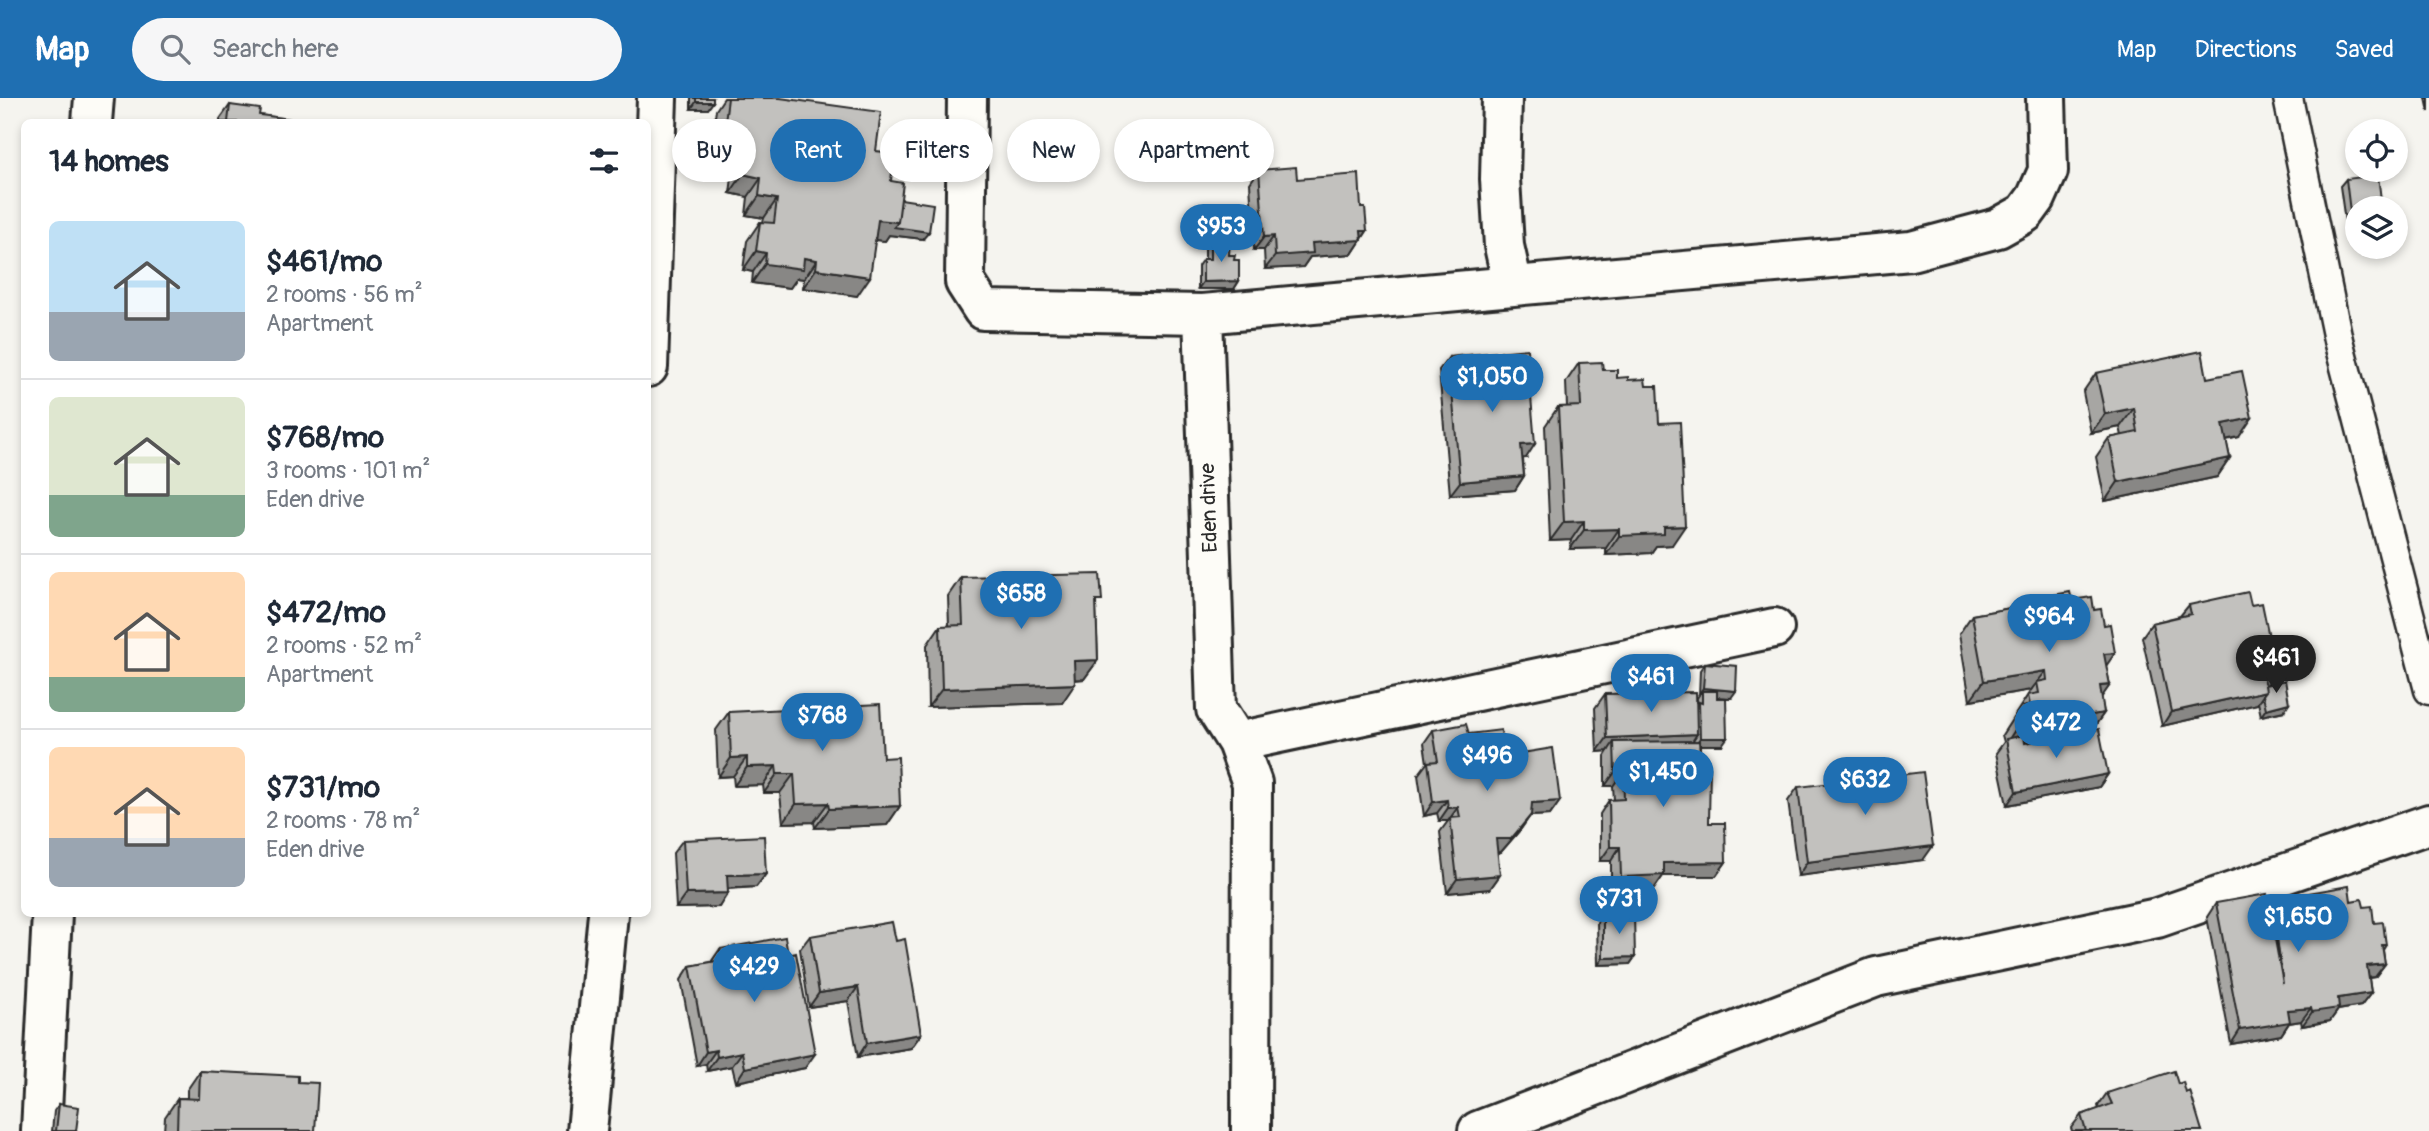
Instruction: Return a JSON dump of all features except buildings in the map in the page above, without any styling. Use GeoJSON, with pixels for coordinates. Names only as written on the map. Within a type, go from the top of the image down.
{"type":"FeatureCollection","features":[{"type":"Feature","properties":{"kind":"street"},"geometry":{"type":"LineString","coordinates":[[92,119],[94,98]]}},
{"type":"Feature","properties":{"kind":"street"},"geometry":{"type":"LineString","coordinates":[[651,277],[657,98]]}},
{"type":"Feature","properties":{"kind":"street"},"geometry":{"type":"LineString","coordinates":[[967,98],[965,282],[984,310],[1203,314],[1911,251],[1998,228],[2025,213],[2036,198],[2048,171],[2046,98]]}},
{"type":"Feature","properties":{"kind":"street"},"geometry":{"type":"LineString","coordinates":[[1502,98],[1500,179],[1504,246],[1513,286]]}},
{"type":"Feature","properties":{"kind":"street","name":"Eden drive"},"geometry":{"type":"LineString","coordinates":[[1203,314],[1216,709],[1237,742],[1252,783],[1251,1131]]}},
{"type":"Feature","properties":{"kind":"street"},"geometry":{"type":"LineString","coordinates":[[1237,742],[1774,628]]}},
{"type":"Feature","properties":{"kind":"street"},"geometry":{"type":"LineString","coordinates":[[1478,1131],[1876,977],[2157,918],[2429,824]]}},
{"type":"Feature","properties":{"kind":"street"},"geometry":{"type":"LineString","coordinates":[[41,1131],[52,917]]}},
{"type":"Feature","properties":{"kind":"street"},"geometry":{"type":"LineString","coordinates":[[587,1131],[608,917]]}},
{"type":"Feature","properties":{"kind":"lane"},"geometry":{"type":"LineString","coordinates":[[2288,98],[2338,340],[2429,690]]}}]}
